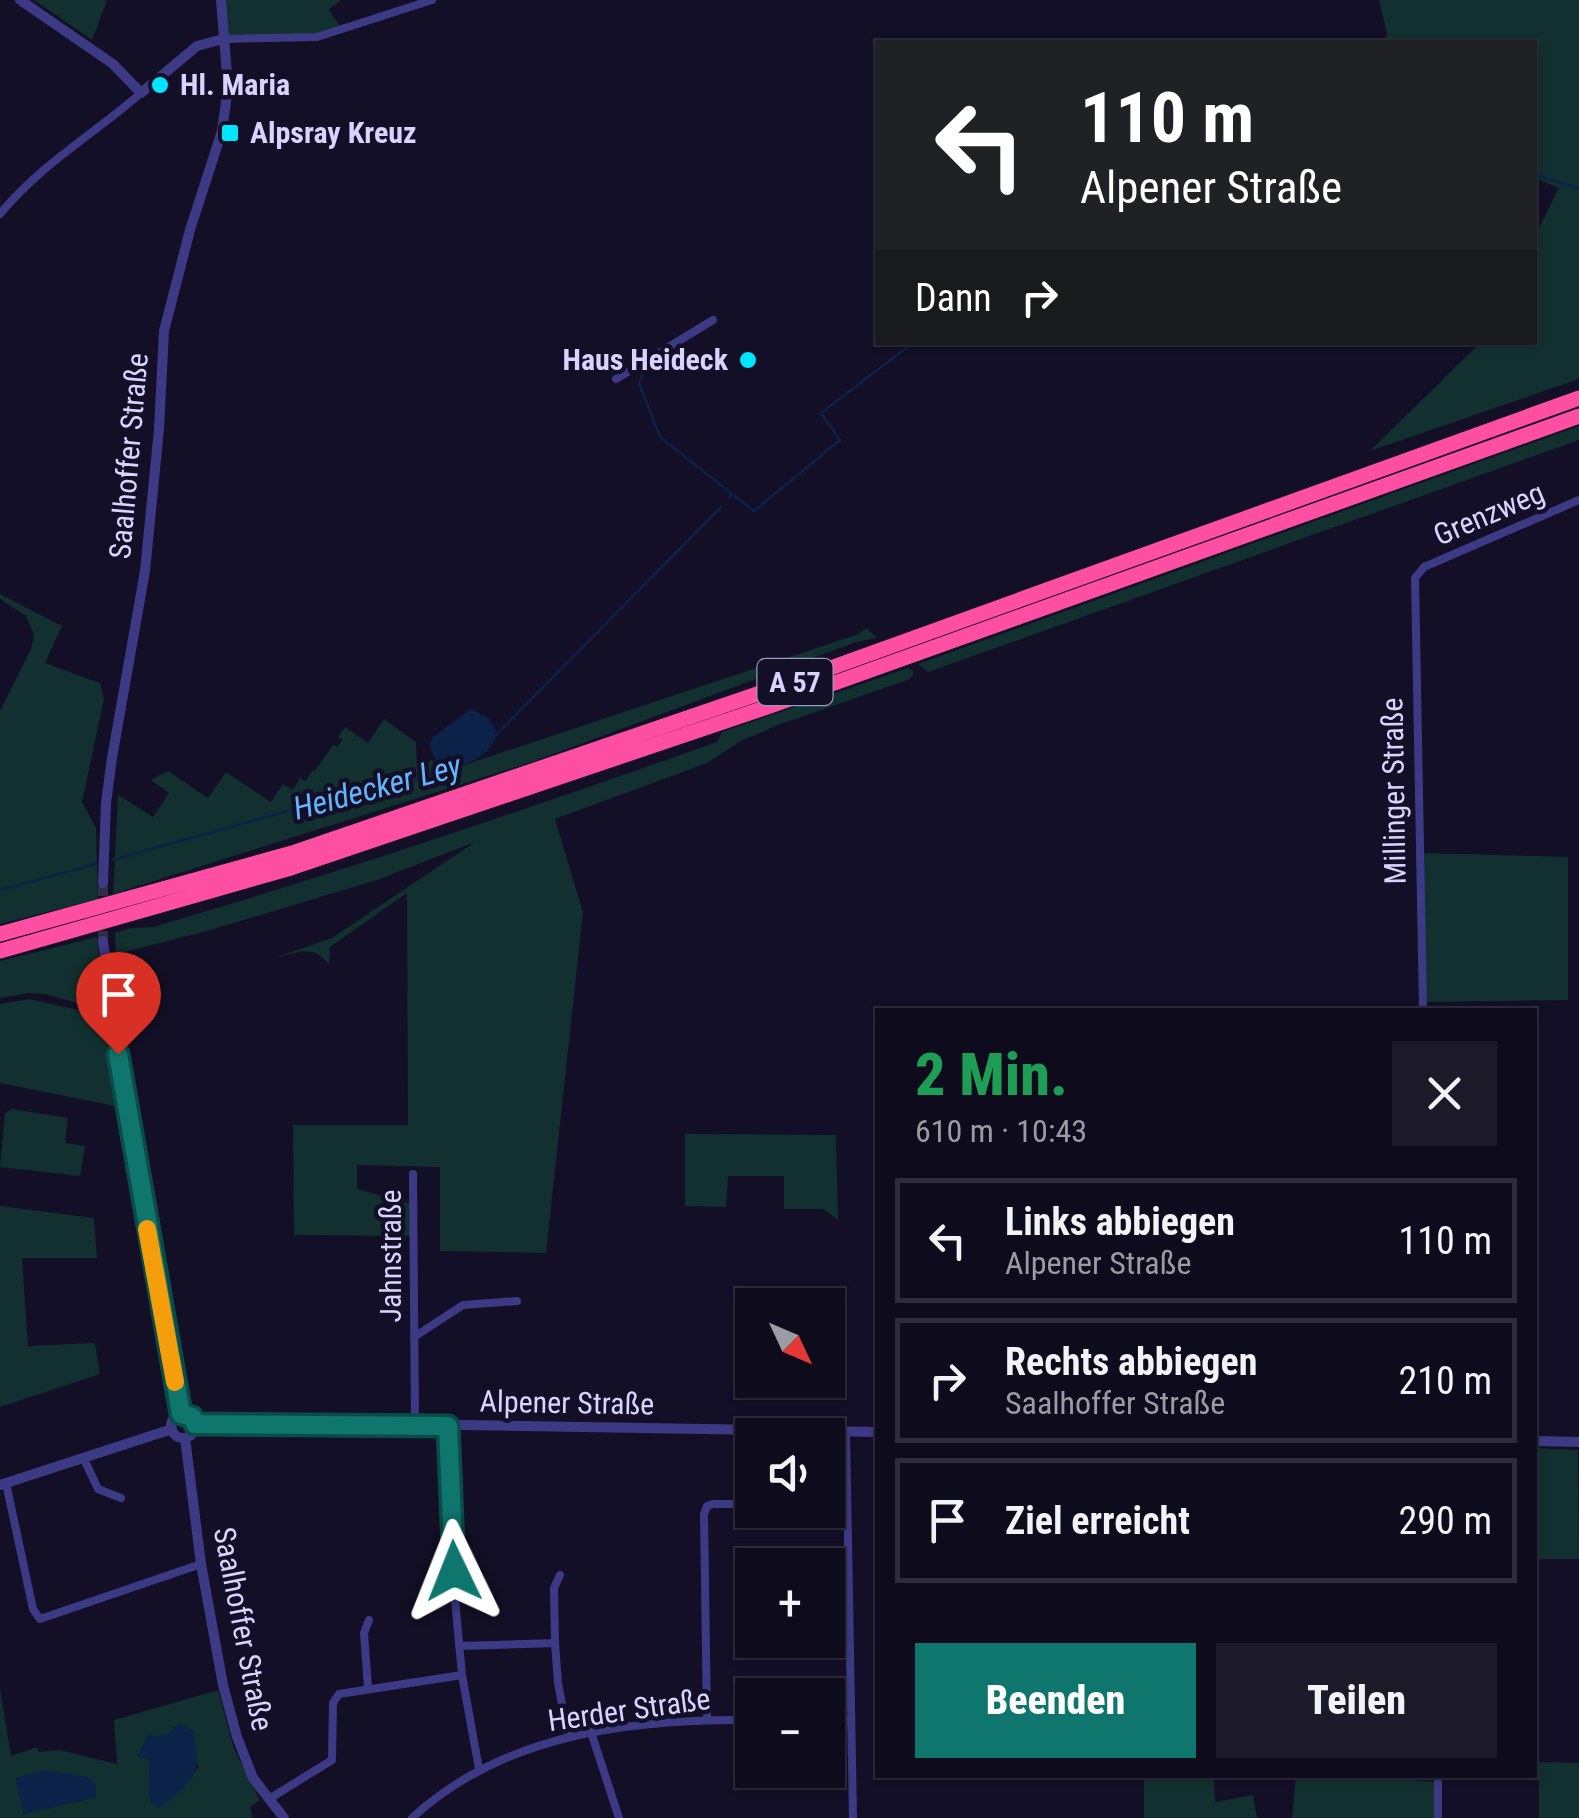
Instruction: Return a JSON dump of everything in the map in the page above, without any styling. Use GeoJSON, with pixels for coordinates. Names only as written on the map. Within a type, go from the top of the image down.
{"type":"FeatureCollection","features":[{"type":"Feature","properties":{"kind":"highway","name":"A 57"},"geometry":{"type":"LineString","coordinates":[[0,934],[292,853],[776,688],[1579,398]]}},
{"type":"Feature","properties":{"kind":"highway","name":"A 57"},"geometry":{"type":"LineString","coordinates":[[0,951],[291,868],[720,723],[1579,416]]}},
{"type":"Feature","properties":{"kind":"street"},"geometry":{"type":"LineString","coordinates":[[20,0],[113,64],[141,93]]}},
{"type":"Feature","properties":{"kind":"street"},"geometry":{"type":"LineString","coordinates":[[222,0],[223,39]]}},
{"type":"Feature","properties":{"kind":"street"},"geometry":{"type":"LineString","coordinates":[[0,214],[40,172],[103,126],[197,46],[223,39],[318,36],[432,0]]}},
{"type":"Feature","properties":{"kind":"street","name":"Saalhoffer Straße"},"geometry":{"type":"LineString","coordinates":[[103,883],[108,788],[146,553],[164,331],[190,230],[222,131],[228,87],[223,39]]}},
{"type":"Feature","properties":{"kind":"street"},"geometry":{"type":"LineString","coordinates":[[616,379],[714,320]]}},
{"type":"Feature","properties":{"kind":"street","name":"Grenzweg"},"geometry":{"type":"LineString","coordinates":[[1418,572],[1579,500]]}},
{"type":"Feature","properties":{"kind":"street","name":"Millinger Straße"},"geometry":{"type":"LineString","coordinates":[[1418,572],[1423,1008]]}},
{"type":"Feature","properties":{"kind":"street"},"geometry":{"type":"LineString","coordinates":[[103,941],[118,1054],[181,1414]]}},
{"type":"Feature","properties":{"kind":"street","name":"Jahnstraße"},"geometry":{"type":"LineString","coordinates":[[413,1174],[415,1425]]}},
{"type":"Feature","properties":{"kind":"street","name":"Jahnstraße"},"geometry":{"type":"LineString","coordinates":[[414,1337],[462,1305],[517,1301]]}},
{"type":"Feature","properties":{"kind":"street"},"geometry":{"type":"LineString","coordinates":[[181,1414],[192,1417],[195,1424],[186,1438],[172,1430],[174,1418],[181,1414]]}},
{"type":"Feature","properties":{"kind":"street","name":"Alpener Straße"},"geometry":{"type":"LineString","coordinates":[[195,1424],[875,1432]]}},
{"type":"Feature","properties":{"kind":"street"},"geometry":{"type":"LineString","coordinates":[[448,1426],[462,1675],[478,1769]]}},
{"type":"Feature","properties":{"kind":"street"},"geometry":{"type":"LineString","coordinates":[[172,1430],[3,1484],[33,1609],[40,1620],[201,1564]]}},
{"type":"Feature","properties":{"kind":"street"},"geometry":{"type":"LineString","coordinates":[[846,1431],[852,1818]]}},
{"type":"Feature","properties":{"kind":"street","name":"Saalhoffer Straße"},"geometry":{"type":"LineString","coordinates":[[186,1438],[201,1564],[219,1671],[236,1737],[254,1778],[284,1818]]}},
{"type":"Feature","properties":{"kind":"street"},"geometry":{"type":"LineString","coordinates":[[1537,1441],[1579,1442]]}},
{"type":"Feature","properties":{"kind":"street"},"geometry":{"type":"LineString","coordinates":[[83,1456],[98,1489],[120,1498]]}},
{"type":"Feature","properties":{"kind":"street"},"geometry":{"type":"LineString","coordinates":[[707,1720],[704,1514],[707,1506],[713,1504],[735,1504]]}},
{"type":"Feature","properties":{"kind":"street"},"geometry":{"type":"LineString","coordinates":[[560,1575],[554,1588],[555,1643],[568,1736]]}},
{"type":"Feature","properties":{"kind":"street"},"geometry":{"type":"LineString","coordinates":[[368,1620],[364,1633],[368,1688]]}},
{"type":"Feature","properties":{"kind":"street"},"geometry":{"type":"LineString","coordinates":[[460,1646],[555,1643]]}},
{"type":"Feature","properties":{"kind":"street"},"geometry":{"type":"LineString","coordinates":[[269,1799],[328,1765],[334,1752],[335,1697],[368,1688],[462,1675]]}},
{"type":"Feature","properties":{"kind":"street","name":"Herder Straße"},"geometry":{"type":"LineString","coordinates":[[412,1818],[478,1769],[518,1751],[590,1732],[735,1720]]}},
{"type":"Feature","properties":{"kind":"street"},"geometry":{"type":"LineString","coordinates":[[590,1732],[618,1818]]}},
{"type":"Feature","properties":{"kind":"street"},"geometry":{"type":"LineString","coordinates":[[1438,1778],[1438,1818]]}},
{"type":"Feature","properties":{"kind":"green space"},"geometry":{"type":"Polygon","coordinates":[[[34,0],[107,0],[92,40],[34,0]]]}},
{"type":"Feature","properties":{"kind":"green space"},"geometry":{"type":"Polygon","coordinates":[[[221,0],[341,0],[329,9],[342,30],[317,37],[223,39],[221,0]]]}},
{"type":"Feature","properties":{"kind":"green space"},"geometry":{"type":"Polygon","coordinates":[[[1379,0],[1579,0],[1579,379],[1370,451],[1478,345],[1537,345],[1537,232],[1559,188],[1537,179],[1537,40],[1386,40],[1379,0]]]}},
{"type":"Feature","properties":{"kind":"green space"},"geometry":{"type":"Polygon","coordinates":[[[1579,426],[1579,440],[928,672],[918,664],[1579,426]]]}},
{"type":"Feature","properties":{"kind":"green space"},"geometry":{"type":"Polygon","coordinates":[[[0,594],[62,626],[45,663],[100,683],[104,699],[82,802],[96,828],[98,899],[0,924],[0,711],[34,635],[26,616],[0,599],[0,594]]]}},
{"type":"Feature","properties":{"kind":"green space"},"geometry":{"type":"Polygon","coordinates":[[[866,628],[877,638],[856,642],[532,762],[113,894],[118,795],[153,817],[169,793],[151,780],[168,771],[208,798],[226,772],[271,802],[283,784],[293,790],[300,778],[305,781],[315,771],[333,745],[337,747],[342,740],[338,737],[345,727],[368,743],[384,719],[416,742],[417,765],[433,760],[440,773],[859,634],[866,628]]]}},
{"type":"Feature","properties":{"kind":"green space"},"geometry":{"type":"Polygon","coordinates":[[[908,668],[914,672],[910,679],[778,725],[741,741],[707,763],[555,819],[583,912],[546,1253],[440,1251],[440,1167],[357,1165],[357,1189],[411,1204],[411,1236],[294,1235],[293,1125],[408,1125],[407,893],[330,947],[329,965],[311,952],[274,958],[332,938],[475,842],[377,880],[116,954],[115,933],[153,927],[436,839],[717,742],[722,732],[908,668]]]}},
{"type":"Feature","properties":{"kind":"green space"},"geometry":{"type":"Polygon","coordinates":[[[1420,853],[1568,857],[1568,1000],[1423,1002],[1420,853]]]}},
{"type":"Feature","properties":{"kind":"green space"},"geometry":{"type":"Polygon","coordinates":[[[97,937],[103,1007],[98,1009],[45,994],[0,998],[0,961],[97,937]]]}},
{"type":"Feature","properties":{"kind":"green space"},"geometry":{"type":"Polygon","coordinates":[[[29,999],[96,1014],[105,1021],[120,1107],[0,1083],[0,1004],[29,999]]]}},
{"type":"Feature","properties":{"kind":"green space"},"geometry":{"type":"Polygon","coordinates":[[[12,1109],[68,1118],[65,1143],[85,1146],[80,1176],[0,1167],[5,1113],[12,1109]]]}},
{"type":"Feature","properties":{"kind":"green space"},"geometry":{"type":"Polygon","coordinates":[[[685,1134],[836,1135],[838,1220],[823,1209],[784,1209],[784,1176],[728,1176],[726,1207],[685,1206],[685,1134]]]}},
{"type":"Feature","properties":{"kind":"green space"},"geometry":{"type":"Polygon","coordinates":[[[0,1206],[94,1218],[97,1258],[22,1258],[28,1346],[95,1343],[100,1374],[0,1407],[0,1206]]]}},
{"type":"Feature","properties":{"kind":"green space"},"geometry":{"type":"Polygon","coordinates":[[[1537,1448],[1578,1450],[1579,1559],[1537,1559],[1537,1448]]]}},
{"type":"Feature","properties":{"kind":"green space"},"geometry":{"type":"Polygon","coordinates":[[[0,1689],[11,1756],[37,1747],[39,1752],[59,1750],[117,1764],[114,1720],[218,1690],[234,1749],[260,1800],[250,1807],[253,1818],[0,1818],[0,1689]],[[167,1735],[138,1756],[150,1759],[149,1798],[180,1791],[199,1766],[167,1735]],[[16,1778],[24,1814],[96,1797],[16,1778]]]}},
{"type":"Feature","properties":{"kind":"green space"},"geometry":{"type":"Polygon","coordinates":[[[1539,1762],[1579,1763],[1579,1818],[1539,1818],[1539,1762]]]}},
{"type":"Feature","properties":{"kind":"green space"},"geometry":{"type":"Polygon","coordinates":[[[1144,1778],[1214,1778],[1215,1802],[1253,1795],[1257,1818],[1144,1818],[1144,1778]]]}},
{"type":"Feature","properties":{"kind":"green space"},"geometry":{"type":"Polygon","coordinates":[[[1296,1778],[1438,1782],[1438,1818],[1292,1818],[1296,1778]]]}},
{"type":"Feature","properties":{"kind":"water"},"geometry":{"type":"Polygon","coordinates":[[[470,709],[487,717],[496,730],[493,740],[475,758],[439,770],[430,746],[432,738],[470,709]]]}},
{"type":"Feature","properties":{"kind":"water"},"geometry":{"type":"Polygon","coordinates":[[[179,1723],[194,1731],[196,1768],[188,1783],[160,1808],[149,1798],[150,1760],[137,1757],[147,1736],[167,1735],[179,1723]]]}},
{"type":"Feature","properties":{"kind":"water"},"geometry":{"type":"Polygon","coordinates":[[[44,1770],[88,1777],[96,1784],[96,1797],[24,1814],[16,1778],[44,1770]]]}},
{"type":"Feature","properties":{"kind":"waterway","name":"Heidecker Ley"},"geometry":{"type":"LineString","coordinates":[[1537,175],[1579,189]]}},
{"type":"Feature","properties":{"kind":"waterway","name":"Heidecker Ley"},"geometry":{"type":"LineString","coordinates":[[729,497],[732,494],[754,511],[840,440],[821,413],[910,345]]}},
{"type":"Feature","properties":{"kind":"waterway"},"geometry":{"type":"LineString","coordinates":[[683,350],[644,372],[639,383],[660,437],[732,494]]}},
{"type":"Feature","properties":{"kind":"waterway","name":"Heidecker Ley"},"geometry":{"type":"LineString","coordinates":[[464,763],[487,749],[496,735],[721,507]]}},
{"type":"Feature","properties":{"kind":"waterway","name":"Heidecker Ley"},"geometry":{"type":"LineString","coordinates":[[112,860],[313,804],[363,797],[442,769]]}},
{"type":"Feature","properties":{"kind":"waterway"},"geometry":{"type":"LineString","coordinates":[[0,890],[96,864]]}},
{"type":"Feature","properties":{"kind":"tunnel"},"geometry":{"type":"LineString","coordinates":[[103,883],[103,941]]}},
{"type":"Feature","properties":{"kind":"slow traffic"},"geometry":{"type":"LineString","coordinates":[[147,1229],[175,1382]]}},
{"type":"Feature","properties":{"kind":"place","name":"Hl. Maria"},"geometry":{"type":"Point","coordinates":[160,85]}},
{"type":"Feature","properties":{"kind":"place","name":"Alpsray Kreuz"},"geometry":{"type":"Point","coordinates":[230,133]}},
{"type":"Feature","properties":{"kind":"place","name":"Haus Heideck"},"geometry":{"type":"Point","coordinates":[748,360]}},
{"type":"Feature","properties":{"kind":"route"},"geometry":{"type":"LineString","coordinates":[[118,1054],[181,1414],[192,1417],[195,1424],[448,1426],[454,1571]]}}]}
